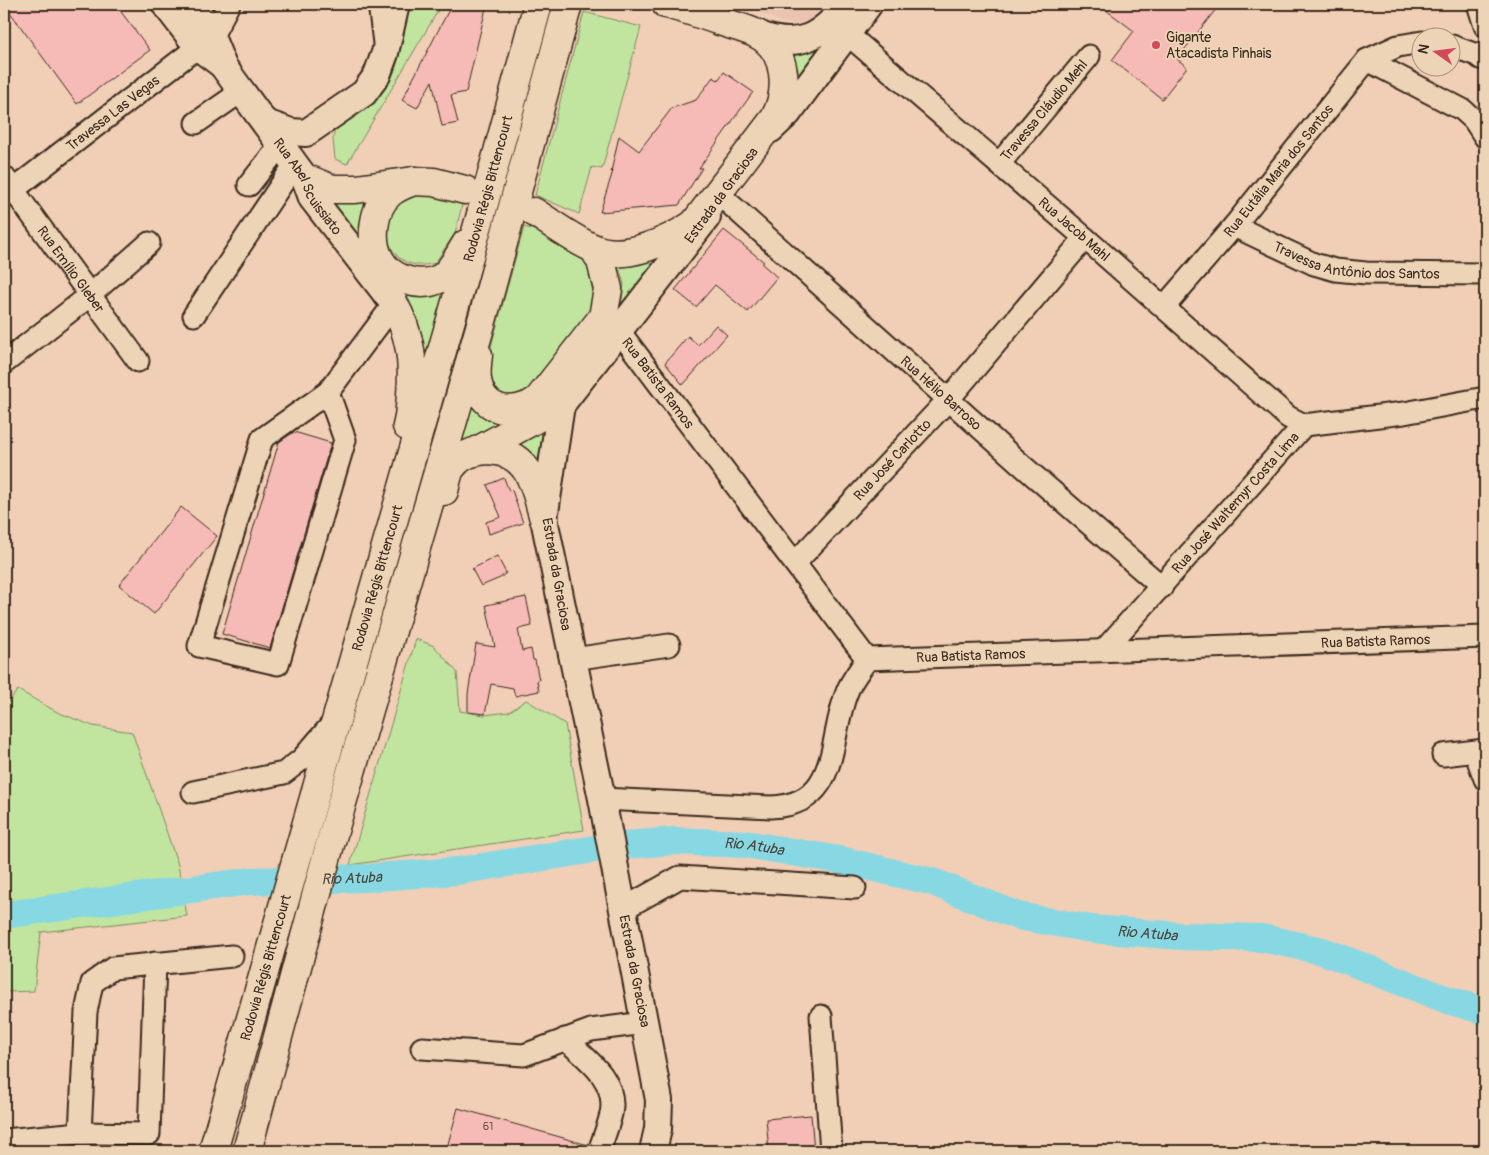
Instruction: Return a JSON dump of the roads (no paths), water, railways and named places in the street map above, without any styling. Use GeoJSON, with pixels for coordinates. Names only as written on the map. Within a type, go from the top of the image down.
{"type":"FeatureCollection","features":[{"type":"Feature","properties":{"kind":"highway","name":"Rodovia Régis Bittencourt"},"geometry":{"type":"LineString","coordinates":[[213,1151],[480,218],[538,4]]}},
{"type":"Feature","properties":{"kind":"highway","name":"Rodovia Régis Bittencourt"},"geometry":{"type":"LineString","coordinates":[[247,1151],[331,841],[483,317],[568,4]]}},
{"type":"Feature","properties":{"kind":"highway"},"geometry":{"type":"LineString","coordinates":[[534,212],[594,249],[608,252],[652,246],[680,234],[694,224],[775,118],[784,93],[784,75],[779,58],[770,45],[757,34],[673,5]]}},
{"type":"Feature","properties":{"kind":"highway"},"geometry":{"type":"LineString","coordinates":[[294,162],[332,189],[356,189],[414,180],[434,182],[465,190]]}},
{"type":"Feature","properties":{"kind":"highway"},"geometry":{"type":"LineString","coordinates":[[414,180],[397,187],[388,194],[379,209],[374,226],[374,244],[380,261],[392,274],[407,281],[424,283],[441,278],[452,266],[480,218]]}},
{"type":"Feature","properties":{"kind":"highway"},"geometry":{"type":"LineString","coordinates":[[483,317],[477,364],[477,380],[481,393],[490,403],[501,409],[514,411],[527,408],[538,400],[603,317],[608,289],[603,268],[594,249]]}},
{"type":"Feature","properties":{"kind":"highway"},"geometry":{"type":"LineString","coordinates":[[338,717],[357,603],[408,422],[412,356],[409,337],[394,304]]}},
{"type":"Feature","properties":{"kind":"highway"},"geometry":{"type":"LineString","coordinates":[[364,726],[407,622],[450,470],[456,462],[561,405]]}},
{"type":"Feature","properties":{"kind":"highway"},"geometry":{"type":"LineString","coordinates":[[474,452],[493,450],[503,452],[519,462],[530,476],[544,519]]}},
{"type":"Feature","properties":{"kind":"main road","name":"Rua Abel Scuissiato"},"geometry":{"type":"LineString","coordinates":[[165,4],[205,41],[294,162],[312,198],[394,304]]}},
{"type":"Feature","properties":{"kind":"main road","name":"Rua Abel Scuissiato"},"geometry":{"type":"LineString","coordinates":[[191,4],[205,41]]}},
{"type":"Feature","properties":{"kind":"main road"},"geometry":{"type":"LineString","coordinates":[[266,123],[291,132],[306,133],[364,93],[377,75],[385,53],[396,4]]}},
{"type":"Feature","properties":{"kind":"main road"},"geometry":{"type":"LineString","coordinates":[[757,34],[785,41],[804,39],[832,24],[847,4]]}},
{"type":"Feature","properties":{"kind":"main road","name":"Estrada da Graciosa"},"geometry":{"type":"LineString","coordinates":[[653,1151],[658,1129],[659,1100],[604,809],[544,519],[561,405],[722,197],[749,152],[788,113],[869,4]]}},
{"type":"Feature","properties":{"kind":"main road"},"geometry":{"type":"LineString","coordinates":[[294,162],[302,152],[306,133]]}},
{"type":"Feature","properties":{"kind":"street"},"geometry":{"type":"LineString","coordinates":[[205,41],[229,4]]}},
{"type":"Feature","properties":{"kind":"street"},"geometry":{"type":"LineString","coordinates":[[379,4],[385,53]]}},
{"type":"Feature","properties":{"kind":"street"},"geometry":{"type":"LineString","coordinates":[[1478,4],[1485,26]]}},
{"type":"Feature","properties":{"kind":"street","name":"Rua Jacob Mahl"},"geometry":{"type":"LineString","coordinates":[[846,33],[1085,238],[1288,417],[1304,425]]}},
{"type":"Feature","properties":{"kind":"street","name":"Travessa Las Vegas"},"geometry":{"type":"LineString","coordinates":[[9,183],[205,41]]}},
{"type":"Feature","properties":{"kind":"street","name":"Rua Eutália Maria dos Santos"},"geometry":{"type":"LineString","coordinates":[[1164,307],[1234,226],[1367,60],[1398,46],[1412,44]]}},
{"type":"Feature","properties":{"kind":"street"},"geometry":{"type":"LineString","coordinates":[[1462,48],[1485,52]]}},
{"type":"Feature","properties":{"kind":"street","name":"Travessa Cláudio Mehl"},"geometry":{"type":"LineString","coordinates":[[999,164],[1089,56]]}},
{"type":"Feature","properties":{"kind":"street"},"geometry":{"type":"LineString","coordinates":[[1367,60],[1463,110],[1474,120],[1485,137]]}},
{"type":"Feature","properties":{"kind":"street"},"geometry":{"type":"LineString","coordinates":[[196,123],[242,90]]}},
{"type":"Feature","properties":{"kind":"street"},"geometry":{"type":"LineString","coordinates":[[249,185],[294,162]]}},
{"type":"Feature","properties":{"kind":"street"},"geometry":{"type":"LineString","coordinates":[[194,315],[294,162]]}},
{"type":"Feature","properties":{"kind":"street","name":"Rua Emílio Gleber"},"geometry":{"type":"LineString","coordinates":[[9,183],[89,296],[138,361]]}},
{"type":"Feature","properties":{"kind":"street","name":"Rua Hélio Barroso"},"geometry":{"type":"LineString","coordinates":[[722,197],[948,400],[1162,587]]}},
{"type":"Feature","properties":{"kind":"street","name":"Travessa Antônio dos Santos"},"geometry":{"type":"LineString","coordinates":[[1234,226],[1314,264],[1335,270],[1366,273],[1485,274]]}},
{"type":"Feature","properties":{"kind":"street","name":"Rua José Carlotto"},"geometry":{"type":"LineString","coordinates":[[795,563],[948,400],[1085,238]]}},
{"type":"Feature","properties":{"kind":"street"},"geometry":{"type":"LineString","coordinates":[[4,363],[89,296],[149,243]]}},
{"type":"Feature","properties":{"kind":"street"},"geometry":{"type":"LineString","coordinates":[[328,392],[345,440],[278,664],[199,646],[262,439],[328,392],[394,304]]}},
{"type":"Feature","properties":{"kind":"street","name":"Rua Batista Ramos"},"geometry":{"type":"LineString","coordinates":[[619,331],[867,659],[1105,649],[1485,637]]}},
{"type":"Feature","properties":{"kind":"street","name":"Rua José Waltemyr Costa Lima"},"geometry":{"type":"LineString","coordinates":[[1105,649],[1304,425],[1404,413],[1485,398]]}},
{"type":"Feature","properties":{"kind":"street"},"geometry":{"type":"LineString","coordinates":[[573,659],[669,645]]}},
{"type":"Feature","properties":{"kind":"street"},"geometry":{"type":"LineString","coordinates":[[604,809],[771,807],[794,803],[809,796],[815,792],[823,781],[847,691],[867,659]]}},
{"type":"Feature","properties":{"kind":"street"},"geometry":{"type":"LineString","coordinates":[[193,792],[284,773],[302,759],[338,717]]}},
{"type":"Feature","properties":{"kind":"street"},"geometry":{"type":"LineString","coordinates":[[1443,755],[1480,751],[1485,779]]}},
{"type":"Feature","properties":{"kind":"street"},"geometry":{"type":"LineString","coordinates":[[623,909],[680,877],[856,888]]}},
{"type":"Feature","properties":{"kind":"street"},"geometry":{"type":"LineString","coordinates":[[80,1133],[86,1012],[92,982],[113,968],[232,956]]}},
{"type":"Feature","properties":{"kind":"street"},"geometry":{"type":"LineString","coordinates":[[4,1140],[80,1133],[149,1134],[155,963]]}},
{"type":"Feature","properties":{"kind":"street"},"geometry":{"type":"LineString","coordinates":[[821,1016],[831,1151]]}},
{"type":"Feature","properties":{"kind":"street"},"geometry":{"type":"LineString","coordinates":[[422,1048],[524,1055],[591,1030],[644,1023]]}},
{"type":"Feature","properties":{"kind":"street"},"geometry":{"type":"LineString","coordinates":[[565,1039],[598,1069],[606,1081],[612,1098],[611,1114],[599,1151]]}},
{"type":"Feature","properties":{"kind":"waterway","name":"Rio Atuba"},"geometry":{"type":"LineString","coordinates":[[4,915],[251,881],[365,878],[457,871],[614,846],[673,841],[745,844],[845,861],[933,882],[1018,916],[1092,929],[1181,936],[1262,938],[1323,951],[1445,999],[1485,1011]]}},
{"type":"Feature","properties":{"kind":"place","name":"Gigante Atacadista Pinhais"},"geometry":{"type":"Point","coordinates":[1156,45]}}]}
